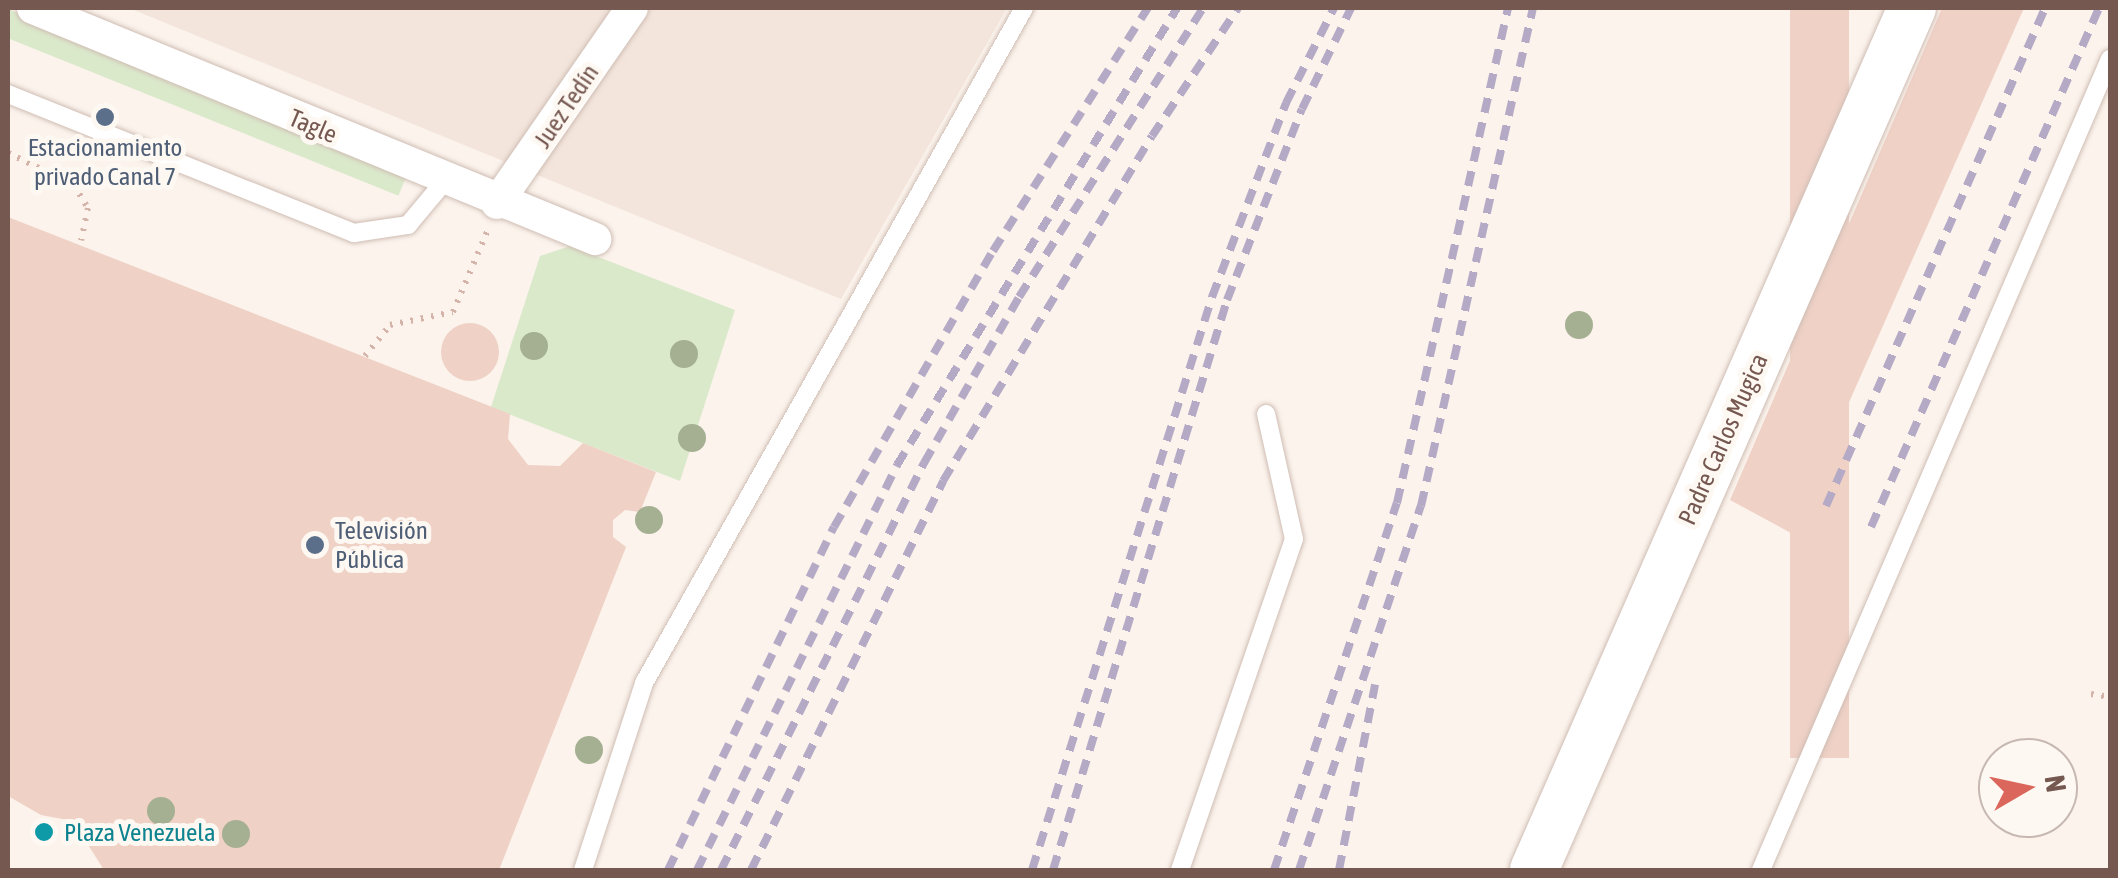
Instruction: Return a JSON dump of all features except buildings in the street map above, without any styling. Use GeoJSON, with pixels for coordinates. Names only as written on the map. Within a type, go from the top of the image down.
{"type":"FeatureCollection","features":[{"type":"Feature","properties":{"kind":"street","name":"Tagle"},"geometry":{"type":"LineString","coordinates":[[33,8],[444,182],[595,240]]}},
{"type":"Feature","properties":{"kind":"street","name":"Juez Tedín"},"geometry":{"type":"LineString","coordinates":[[497,203],[632,8]]}},
{"type":"Feature","properties":{"kind":"street","name":"Padre Carlos Mugica"},"geometry":{"type":"LineString","coordinates":[[1534,870],[1912,8]]}},
{"type":"Feature","properties":{"kind":"lane"},"geometry":{"type":"LineString","coordinates":[[583,870],[644,683],[1024,8]]}},
{"type":"Feature","properties":{"kind":"lane"},"geometry":{"type":"LineString","coordinates":[[1761,870],[2110,59]]}},
{"type":"Feature","properties":{"kind":"lane"},"geometry":{"type":"LineString","coordinates":[[8,94],[354,233],[408,224],[444,182]]}},
{"type":"Feature","properties":{"kind":"lane"},"geometry":{"type":"LineString","coordinates":[[1180,870],[1294,539],[1266,414]]}},
{"type":"Feature","properties":{"kind":"path"},"geometry":{"type":"LineString","coordinates":[[8,153],[74,185],[88,208],[81,240]]}},
{"type":"Feature","properties":{"kind":"path"},"geometry":{"type":"LineString","coordinates":[[365,356],[390,326],[453,312],[497,203]]}},
{"type":"Feature","properties":{"kind":"path"},"geometry":{"type":"LineString","coordinates":[[2091,694],[2110,697]]}},
{"type":"Feature","properties":{"kind":"shaded area"},"geometry":{"type":"Polygon","coordinates":[[[129,8],[1007,8],[841,299],[129,8]]]}},
{"type":"Feature","properties":{"kind":"green space"},"geometry":{"type":"Polygon","coordinates":[[[8,9],[409,171],[398,196],[8,38],[8,9]]]}},
{"type":"Feature","properties":{"kind":"green space"},"geometry":{"type":"Polygon","coordinates":[[[570,246],[735,310],[680,481],[491,407],[540,256],[570,246]]]}},
{"type":"Feature","properties":{"kind":"railway"},"geometry":{"type":"LineString","coordinates":[[668,870],[834,527],[993,251],[1148,8]]}},
{"type":"Feature","properties":{"kind":"railway"},"geometry":{"type":"LineString","coordinates":[[697,870],[897,465],[1177,8]]}},
{"type":"Feature","properties":{"kind":"railway"},"geometry":{"type":"LineString","coordinates":[[721,870],[924,463],[1019,297],[1203,8]]}},
{"type":"Feature","properties":{"kind":"railway"},"geometry":{"type":"LineString","coordinates":[[751,870],[943,481],[1152,136],[1238,8]]}},
{"type":"Feature","properties":{"kind":"railway"},"geometry":{"type":"LineString","coordinates":[[1032,870],[1212,297],[1286,103],[1334,8]]}},
{"type":"Feature","properties":{"kind":"railway"},"geometry":{"type":"LineString","coordinates":[[1053,870],[1227,300],[1302,109],[1351,8]]}},
{"type":"Feature","properties":{"kind":"railway"},"geometry":{"type":"LineString","coordinates":[[1274,870],[1397,503],[1508,8]]}},
{"type":"Feature","properties":{"kind":"railway"},"geometry":{"type":"LineString","coordinates":[[1299,870],[1421,506],[1533,8]]}},
{"type":"Feature","properties":{"kind":"railway"},"geometry":{"type":"LineString","coordinates":[[1826,506],[2045,8]]}},
{"type":"Feature","properties":{"kind":"railway"},"geometry":{"type":"LineString","coordinates":[[1871,527],[2099,8]]}},
{"type":"Feature","properties":{"kind":"railway"},"geometry":{"type":"LineString","coordinates":[[1339,870],[1375,684]]}},
{"type":"Feature","properties":{"kind":"place","name":"Estacionamiento privado Canal 7"},"geometry":{"type":"Point","coordinates":[105,117]}},
{"type":"Feature","properties":{"kind":"place","name":"Televisión Pública"},"geometry":{"type":"Point","coordinates":[315,545]}},
{"type":"Feature","properties":{"kind":"place","name":"Plaza Venezuela"},"geometry":{"type":"Point","coordinates":[44,832]}}]}
